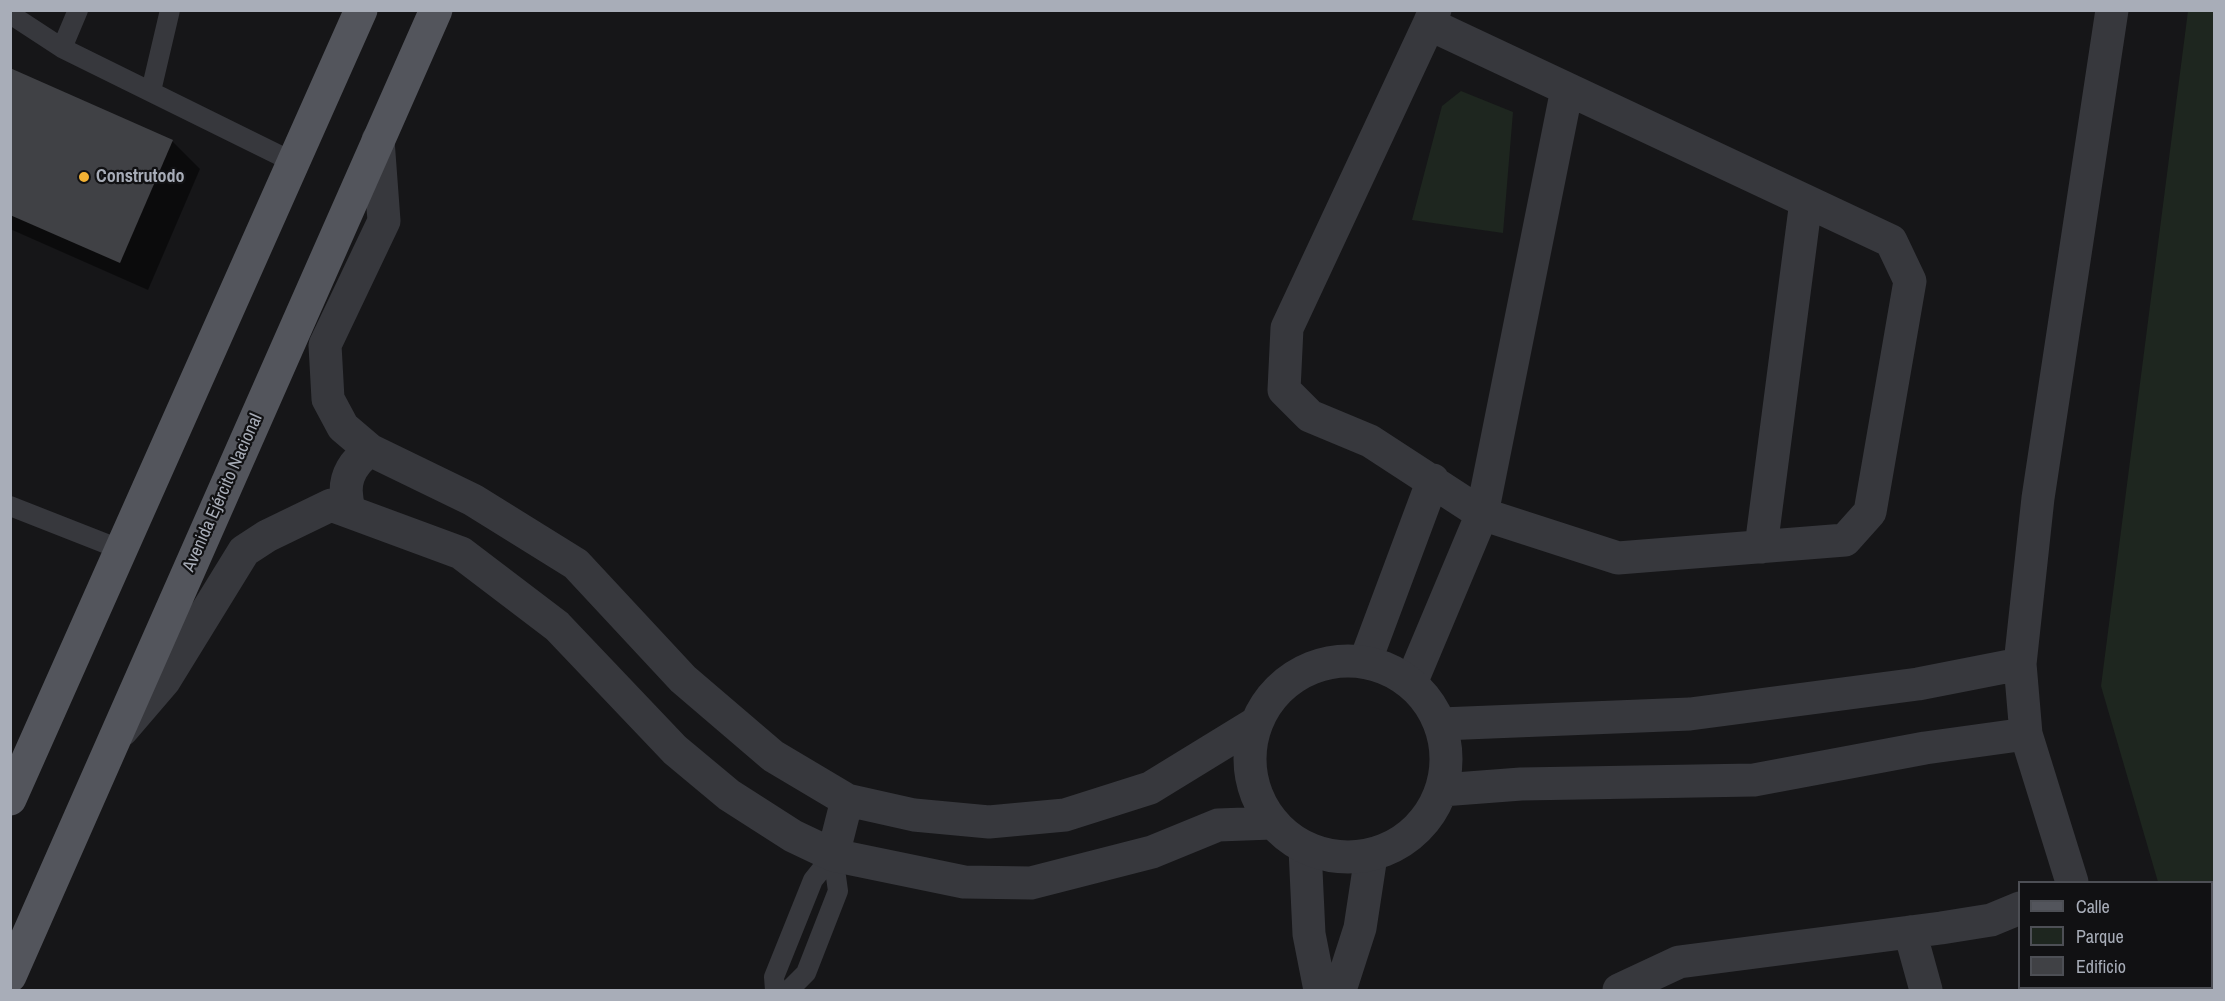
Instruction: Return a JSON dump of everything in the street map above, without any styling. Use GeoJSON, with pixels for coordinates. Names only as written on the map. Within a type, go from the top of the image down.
{"type":"FeatureCollection","features":[{"type":"Feature","properties":{"kind":"main road"},"geometry":{"type":"LineString","coordinates":[[10,799],[295,163],[361,10]]}},
{"type":"Feature","properties":{"kind":"main road","name":"Avenida Ejército Nacional"},"geometry":{"type":"LineString","coordinates":[[10,976],[436,10]]}},
{"type":"Feature","properties":{"kind":"street"},"geometry":{"type":"LineString","coordinates":[[2072,881],[2026,734],[2020,664],[2038,498],[2112,10]]}},
{"type":"Feature","properties":{"kind":"street"},"geometry":{"type":"LineString","coordinates":[[1432,17],[1567,88],[1891,241],[1910,281],[1870,512],[1845,540],[1618,558],[1482,514],[1370,441],[1310,416],[1284,390],[1287,328],[1432,17]]}},
{"type":"Feature","properties":{"kind":"street"},"geometry":{"type":"LineString","coordinates":[[1411,683],[1482,514],[1567,88]]}},
{"type":"Feature","properties":{"kind":"street"},"geometry":{"type":"LineString","coordinates":[[378,140],[384,221],[325,345],[328,399],[343,427],[370,450],[472,500],[576,564],[683,679],[773,756],[847,800],[914,814],[989,822],[1065,815],[1150,788],[1256,723]]}},
{"type":"Feature","properties":{"kind":"street"},"geometry":{"type":"LineString","coordinates":[[1761,547],[1806,201]]}},
{"type":"Feature","properties":{"kind":"street"},"geometry":{"type":"LineString","coordinates":[[350,511],[346,491],[350,471],[358,459],[370,450]]}},
{"type":"Feature","properties":{"kind":"street"},"geometry":{"type":"LineString","coordinates":[[1365,662],[1433,480]]}},
{"type":"Feature","properties":{"kind":"street"},"geometry":{"type":"LineString","coordinates":[[117,736],[164,681],[244,551],[267,536],[331,505],[461,553],[557,626],[675,750],[729,795],[793,836],[833,855],[964,882],[1031,883],[1152,852],[1218,825],[1272,823]]}},
{"type":"Feature","properties":{"kind":"street"},"geometry":{"type":"LineString","coordinates":[[1331,661],[1365,662],[1389,669],[1411,683],[1428,701],[1441,724],[1447,757],[1442,790],[1426,820],[1402,843],[1371,856],[1338,858],[1305,849],[1272,823],[1258,801],[1251,775],[1250,748],[1256,723],[1273,693],[1299,672],[1331,661]]}},
{"type":"Feature","properties":{"kind":"street"},"geometry":{"type":"LineString","coordinates":[[1441,724],[1690,714],[1918,684],[2020,664]]}},
{"type":"Feature","properties":{"kind":"street"},"geometry":{"type":"LineString","coordinates":[[1442,790],[1521,784],[1754,780],[1925,748],[2026,734]]}},
{"type":"Feature","properties":{"kind":"street"},"geometry":{"type":"LineString","coordinates":[[833,855],[847,800]]}},
{"type":"Feature","properties":{"kind":"street"},"geometry":{"type":"LineString","coordinates":[[1305,849],[1309,934],[1320,990]]}},
{"type":"Feature","properties":{"kind":"street"},"geometry":{"type":"LineString","coordinates":[[1340,990],[1360,928],[1371,856]]}},
{"type":"Feature","properties":{"kind":"street"},"geometry":{"type":"LineString","coordinates":[[1619,990],[1679,962],[1991,920],[2018,908]]}},
{"type":"Feature","properties":{"kind":"street"},"geometry":{"type":"LineString","coordinates":[[1910,932],[1926,990]]}},
{"type":"Feature","properties":{"kind":"lane"},"geometry":{"type":"LineString","coordinates":[[62,48],[78,10]]}},
{"type":"Feature","properties":{"kind":"lane"},"geometry":{"type":"LineString","coordinates":[[151,91],[170,10]]}},
{"type":"Feature","properties":{"kind":"lane"},"geometry":{"type":"LineString","coordinates":[[10,14],[62,48],[295,163]]}},
{"type":"Feature","properties":{"kind":"lane"},"geometry":{"type":"LineString","coordinates":[[10,506],[122,550]]}},
{"type":"Feature","properties":{"kind":"lane"},"geometry":{"type":"LineString","coordinates":[[775,990],[774,977],[813,880],[833,855]]}},
{"type":"Feature","properties":{"kind":"lane"},"geometry":{"type":"LineString","coordinates":[[789,990],[806,973],[838,891],[833,855]]}},
{"type":"Feature","properties":{"kind":"green space"},"geometry":{"type":"Polygon","coordinates":[[[2188,11],[2214,11],[2214,990],[2207,989],[2213,989],[2213,881],[2158,881],[2101,686],[2188,11]]]}},
{"type":"Feature","properties":{"kind":"green space"},"geometry":{"type":"Polygon","coordinates":[[[1461,91],[1513,112],[1503,233],[1412,220],[1442,106],[1461,91]]]}},
{"type":"Feature","properties":{"kind":"building","name":"Construtodo"},"geometry":{"type":"Polygon","coordinates":[[[10,68],[173,140],[120,263],[10,215],[10,68]]]}},
{"type":"Feature","properties":{"kind":"place","name":"Construtodo"},"geometry":{"type":"Point","coordinates":[84,177]}}]}
